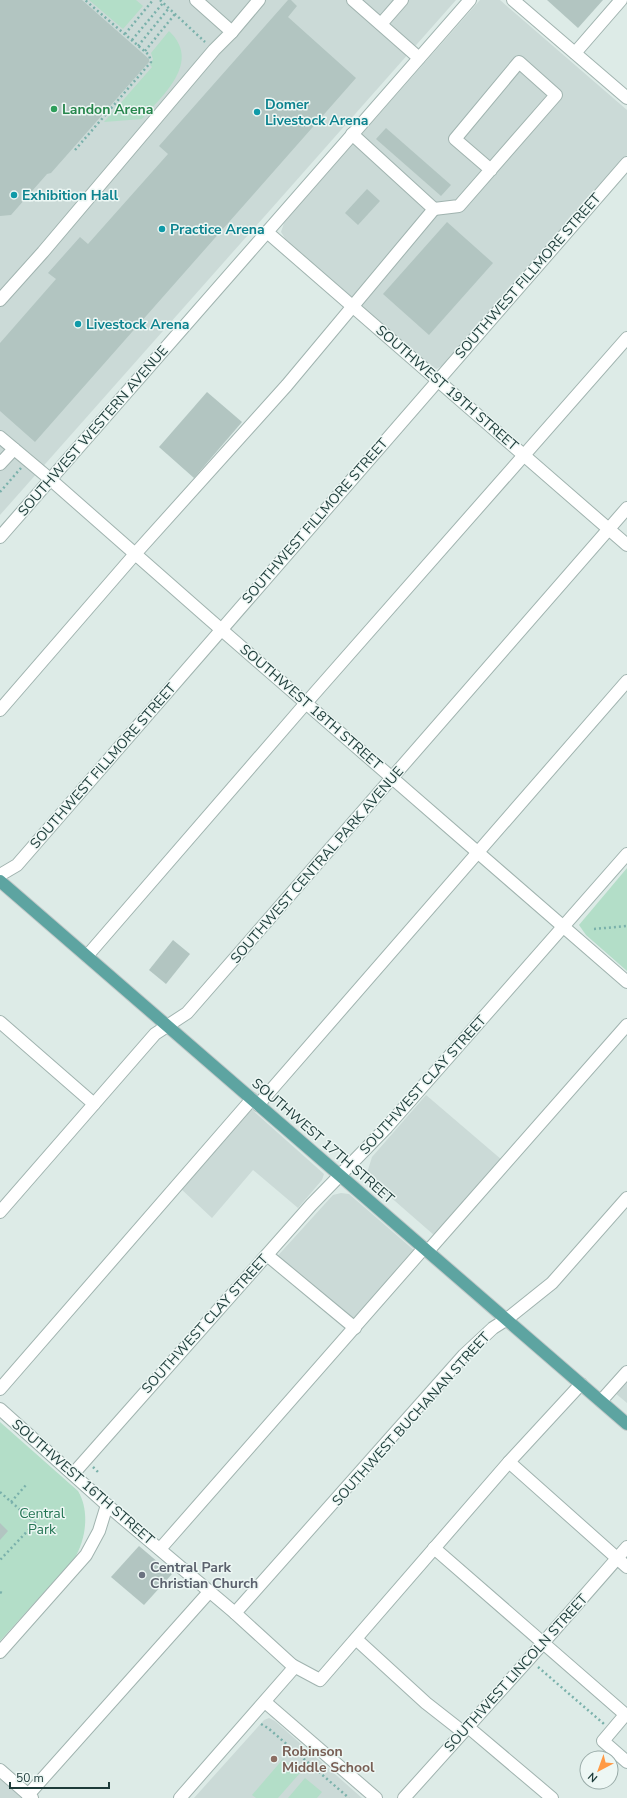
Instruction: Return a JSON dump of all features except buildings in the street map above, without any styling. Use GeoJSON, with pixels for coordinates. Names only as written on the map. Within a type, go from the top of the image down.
{"type":"FeatureCollection","features":[{"type":"Feature","properties":{"kind":"main road","name":"SOUTHWEST 17TH STREET"},"geometry":{"type":"LineString","coordinates":[[0,881],[627,1424]]}},
{"type":"Feature","properties":{"kind":"street"},"geometry":{"type":"LineString","coordinates":[[196,0],[232,32]]}},
{"type":"Feature","properties":{"kind":"street"},"geometry":{"type":"LineString","coordinates":[[0,300],[48,246],[214,50],[232,32],[259,0]]}},
{"type":"Feature","properties":{"kind":"street"},"geometry":{"type":"LineString","coordinates":[[353,0],[419,58]]}},
{"type":"Feature","properties":{"kind":"street"},"geometry":{"type":"LineString","coordinates":[[381,24],[402,0]]}},
{"type":"Feature","properties":{"kind":"street","name":"SOUTHWEST WESTERN AVENUE"},"geometry":{"type":"LineString","coordinates":[[0,536],[470,0]]}},
{"type":"Feature","properties":{"kind":"street"},"geometry":{"type":"LineString","coordinates":[[513,0],[627,98]]}},
{"type":"Feature","properties":{"kind":"street"},"geometry":{"type":"LineString","coordinates":[[574,53],[621,0]]}},
{"type":"Feature","properties":{"kind":"street"},"geometry":{"type":"LineString","coordinates":[[0,710],[135,554],[287,385],[434,209],[459,206],[491,170],[556,94],[519,62],[455,139],[491,170]]}},
{"type":"Feature","properties":{"kind":"street"},"geometry":{"type":"LineString","coordinates":[[352,134],[434,209]]}},
{"type":"Feature","properties":{"kind":"street","name":"SOUTHWEST FILLMORE STREET"},"geometry":{"type":"LineString","coordinates":[[0,874],[17,865],[627,163]]}},
{"type":"Feature","properties":{"kind":"street","name":"SOUTHWEST 19TH STREET"},"geometry":{"type":"LineString","coordinates":[[267,232],[627,544]]}},
{"type":"Feature","properties":{"kind":"street"},"geometry":{"type":"LineString","coordinates":[[87,956],[306,703],[627,338]]}},
{"type":"Feature","properties":{"kind":"street","name":"SOUTHWEST 18TH STREET"},"geometry":{"type":"LineString","coordinates":[[0,437],[627,982]]}},
{"type":"Feature","properties":{"kind":"street"},"geometry":{"type":"LineString","coordinates":[[0,464],[14,448]]}},
{"type":"Feature","properties":{"kind":"street","name":"SOUTHWEST CENTRAL PARK AVENUE"},"geometry":{"type":"LineString","coordinates":[[0,1212],[155,1034],[168,1027],[187,1013],[627,508]]}},
{"type":"Feature","properties":{"kind":"street"},"geometry":{"type":"LineString","coordinates":[[0,1388],[478,852],[627,681]]}},
{"type":"Feature","properties":{"kind":"street","name":"SOUTHWEST CLAY STREET"},"geometry":{"type":"LineString","coordinates":[[73,1474],[311,1205],[341,1176],[387,1127],[627,854]]}},
{"type":"Feature","properties":{"kind":"street"},"geometry":{"type":"LineString","coordinates":[[0,1023],[94,1104]]}},
{"type":"Feature","properties":{"kind":"street"},"geometry":{"type":"LineString","coordinates":[[160,1549],[355,1328],[627,1025]]}},
{"type":"Feature","properties":{"kind":"street","name":"SOUTHWEST BUCHANAN STREET"},"geometry":{"type":"LineString","coordinates":[[235,1613],[464,1356],[493,1328],[507,1320],[562,1273],[627,1198]]}},
{"type":"Feature","properties":{"kind":"street"},"geometry":{"type":"LineString","coordinates":[[267,1255],[355,1328]]}},
{"type":"Feature","properties":{"kind":"street"},"geometry":{"type":"LineString","coordinates":[[601,1402],[627,1372]]}},
{"type":"Feature","properties":{"kind":"street"},"geometry":{"type":"LineString","coordinates":[[552,1798],[466,1730],[426,1703],[356,1639],[509,1462],[581,1384]]}},
{"type":"Feature","properties":{"kind":"street","name":"SOUTHWEST 16TH STREET"},"geometry":{"type":"LineString","coordinates":[[0,1409],[107,1505],[210,1591],[292,1665],[320,1680],[356,1639]]}},
{"type":"Feature","properties":{"kind":"street"},"geometry":{"type":"LineString","coordinates":[[509,1462],[627,1567]]}},
{"type":"Feature","properties":{"kind":"street"},"geometry":{"type":"LineString","coordinates":[[0,1652],[86,1555],[99,1531],[107,1505]]}},
{"type":"Feature","properties":{"kind":"street","name":"SOUTHWEST LINCOLN STREET"},"geometry":{"type":"LineString","coordinates":[[404,1798],[627,1547]]}},
{"type":"Feature","properties":{"kind":"street"},"geometry":{"type":"LineString","coordinates":[[434,1548],[626,1715],[603,1741],[627,1762]]}},
{"type":"Feature","properties":{"kind":"street"},"geometry":{"type":"LineString","coordinates":[[0,1770],[30,1796],[210,1591]]}},
{"type":"Feature","properties":{"kind":"street"},"geometry":{"type":"LineString","coordinates":[[180,1798],[292,1670],[292,1665]]}},
{"type":"Feature","properties":{"kind":"street"},"geometry":{"type":"LineString","coordinates":[[265,1702],[376,1798]]}},
{"type":"Feature","properties":{"kind":"path"},"geometry":{"type":"LineString","coordinates":[[75,150],[149,65],[151,59],[145,51],[85,0]]}},
{"type":"Feature","properties":{"kind":"path"},"geometry":{"type":"LineString","coordinates":[[125,34],[153,0]]}},
{"type":"Feature","properties":{"kind":"path"},"geometry":{"type":"LineString","coordinates":[[160,0],[214,50]]}},
{"type":"Feature","properties":{"kind":"path"},"geometry":{"type":"LineString","coordinates":[[132,40],[163,3]]}},
{"type":"Feature","properties":{"kind":"path"},"geometry":{"type":"LineString","coordinates":[[138,46],[169,8]]}},
{"type":"Feature","properties":{"kind":"path"},"geometry":{"type":"LineString","coordinates":[[145,51],[175,14]]}},
{"type":"Feature","properties":{"kind":"path"},"geometry":{"type":"LineString","coordinates":[[0,492],[22,467]]}},
{"type":"Feature","properties":{"kind":"path"},"geometry":{"type":"LineString","coordinates":[[594,929],[627,926]]}},
{"type":"Feature","properties":{"kind":"path"},"geometry":{"type":"LineString","coordinates":[[86,1460],[99,1472]]}},
{"type":"Feature","properties":{"kind":"path"},"geometry":{"type":"LineString","coordinates":[[11,1502],[26,1485]]}},
{"type":"Feature","properties":{"kind":"path"},"geometry":{"type":"LineString","coordinates":[[0,1492],[35,1523],[0,1560]]}},
{"type":"Feature","properties":{"kind":"path"},"geometry":{"type":"LineString","coordinates":[[529,1659],[612,1730]]}},
{"type":"Feature","properties":{"kind":"path"},"geometry":{"type":"LineString","coordinates":[[252,1716],[349,1798]]}},
{"type":"Feature","properties":{"kind":"shaded area"},"geometry":{"type":"Polygon","coordinates":[[[0,0],[456,0],[0,515],[0,0]]]}},
{"type":"Feature","properties":{"kind":"shaded area"},"geometry":{"type":"Polygon","coordinates":[[[480,0],[500,0],[627,110],[627,155],[442,366],[436,369],[430,366],[286,240],[281,232],[284,223],[290,215],[480,0]]]}},
{"type":"Feature","properties":{"kind":"shaded area"},"geometry":{"type":"Polygon","coordinates":[[[426,1095],[509,1166],[442,1242],[372,1181],[367,1173],[372,1157],[426,1095]]]}},
{"type":"Feature","properties":{"kind":"shaded area"},"geometry":{"type":"Polygon","coordinates":[[[250,1108],[324,1174],[322,1180],[298,1208],[253,1170],[212,1218],[180,1188],[250,1108]]]}},
{"type":"Feature","properties":{"kind":"shaded area"},"geometry":{"type":"Polygon","coordinates":[[[341,1193],[349,1194],[423,1258],[358,1333],[273,1261],[333,1195],[341,1193]]]}},
{"type":"Feature","properties":{"kind":"shaded area"},"geometry":{"type":"Polygon","coordinates":[[[627,1365],[627,1403],[608,1387],[627,1365]]]}},
{"type":"Feature","properties":{"kind":"shaded area","name":"Robinson Middle School"},"geometry":{"type":"Polygon","coordinates":[[[269,1718],[275,1721],[362,1798],[194,1798],[264,1720],[269,1718]]]}},
{"type":"Feature","properties":{"kind":"shaded area"},"geometry":{"type":"Polygon","coordinates":[[[0,1779],[22,1798],[0,1798],[0,1779]]]}},
{"type":"Feature","properties":{"kind":"green space"},"geometry":{"type":"Polygon","coordinates":[[[89,0],[136,0],[143,6],[123,29],[89,0]]]}},
{"type":"Feature","properties":{"kind":"green space"},"geometry":{"type":"Polygon","coordinates":[[[169,31],[178,43],[182,54],[176,78],[142,119],[104,122],[152,67],[150,65],[153,59],[151,53],[169,31]]]}},
{"type":"Feature","properties":{"kind":"green space"},"geometry":{"type":"Polygon","coordinates":[[[627,868],[627,971],[586,935],[579,925],[627,868]]]}},
{"type":"Feature","properties":{"kind":"green space","name":"Central Park"},"geometry":{"type":"Polygon","coordinates":[[[0,1422],[78,1491],[84,1507],[85,1525],[84,1534],[74,1559],[0,1641],[0,1422]]]}},
{"type":"Feature","properties":{"kind":"green space"},"geometry":{"type":"Polygon","coordinates":[[[283,1759],[300,1773],[278,1798],[256,1798],[252,1795],[283,1759]]]}},
{"type":"Feature","properties":{"kind":"green space"},"geometry":{"type":"Polygon","coordinates":[[[305,1778],[322,1792],[317,1798],[288,1798],[305,1778]]]}},
{"type":"Feature","properties":{"kind":"place","name":"Landon Arena"},"geometry":{"type":"Point","coordinates":[54,109]}},
{"type":"Feature","properties":{"kind":"place","name":"Domer Livestock Arena"},"geometry":{"type":"Point","coordinates":[257,112]}},
{"type":"Feature","properties":{"kind":"place","name":"Exhibition Hall"},"geometry":{"type":"Point","coordinates":[14,195]}},
{"type":"Feature","properties":{"kind":"place","name":"Practice Arena"},"geometry":{"type":"Point","coordinates":[162,229]}},
{"type":"Feature","properties":{"kind":"place","name":"Livestock Arena"},"geometry":{"type":"Point","coordinates":[78,324]}},
{"type":"Feature","properties":{"kind":"place","name":"Central Park Christian Church"},"geometry":{"type":"Point","coordinates":[142,1575]}},
{"type":"Feature","properties":{"kind":"place","name":"Robinson Middle School"},"geometry":{"type":"Point","coordinates":[274,1759]}}]}
